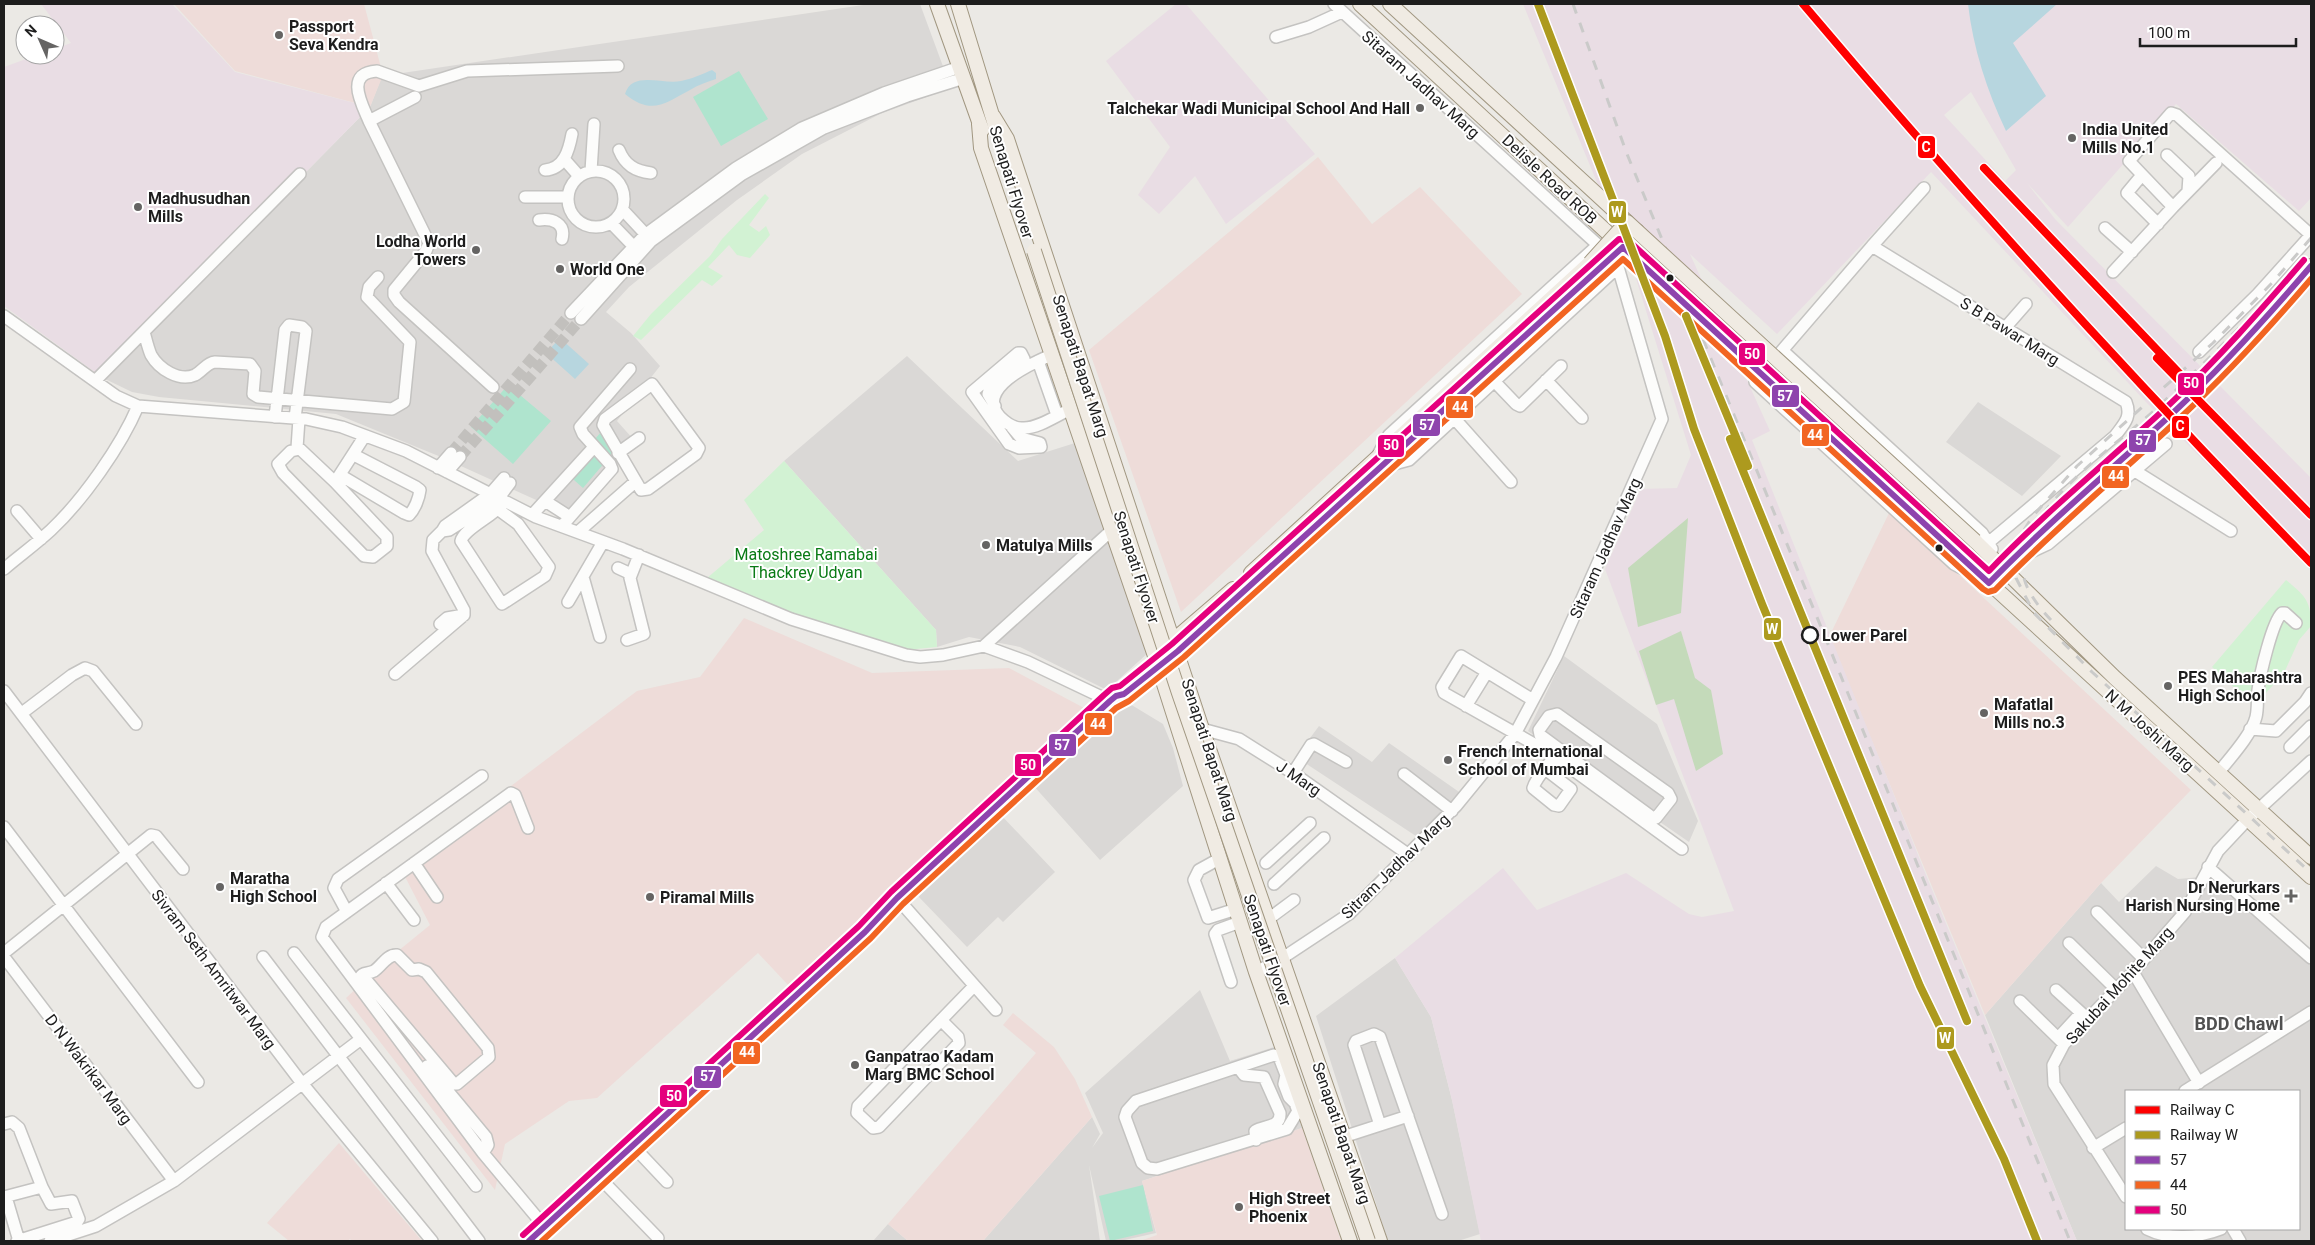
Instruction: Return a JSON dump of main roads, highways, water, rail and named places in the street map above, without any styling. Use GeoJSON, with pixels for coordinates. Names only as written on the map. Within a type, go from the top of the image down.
{"type":"FeatureCollection","features":[{"type":"Feature","properties":{"kind":"main road"},"geometry":{"type":"LineString","coordinates":[[938,4],[979,124]]}},
{"type":"Feature","properties":{"kind":"main road"},"geometry":{"type":"LineString","coordinates":[[958,4],[993,116]]}},
{"type":"Feature","properties":{"kind":"main road","name":"Delisle Road ROB"},"geometry":{"type":"LineString","coordinates":[[1360,4],[1961,556]]}},
{"type":"Feature","properties":{"kind":"main road","name":"Delisle Road ROB"},"geometry":{"type":"LineString","coordinates":[[1390,4],[1632,226],[1982,542]]}},
{"type":"Feature","properties":{"kind":"main road","name":"Senapati Flyover"},"geometry":{"type":"LineString","coordinates":[[993,116],[1029,252],[1162,667],[1358,1241]]}},
{"type":"Feature","properties":{"kind":"main road","name":"Senapati Bapat Marg"},"geometry":{"type":"LineString","coordinates":[[993,116],[1007,139],[1133,523],[1176,645],[1202,729],[1380,1241]]}},
{"type":"Feature","properties":{"kind":"main road","name":"Senapati Flyover"},"geometry":{"type":"LineString","coordinates":[[979,124],[1029,252],[1368,1241]]}},
{"type":"Feature","properties":{"kind":"main road","name":"Senapati Bapat Marg"},"geometry":{"type":"LineString","coordinates":[[979,124],[981,148],[1156,661],[1219,859],[1234,915],[1256,972],[1292,1089],[1319,1150],[1350,1241]]}},
{"type":"Feature","properties":{"kind":"main road"},"geometry":{"type":"LineString","coordinates":[[529,1241],[865,932],[897,898],[1113,699],[1124,694],[1156,661],[1251,580],[1594,267],[1632,226]]}},
{"type":"Feature","properties":{"kind":"main road"},"geometry":{"type":"LineString","coordinates":[[1989,582],[2023,547],[2175,411],[2244,342],[2311,266]]}},
{"type":"Feature","properties":{"kind":"main road","name":"N M Joshi Marg"},"geometry":{"type":"LineString","coordinates":[[1982,542],[2115,678],[2311,857]]}},
{"type":"Feature","properties":{"kind":"main road","name":"N M Joshi Marg"},"geometry":{"type":"LineString","coordinates":[[1961,556],[2311,877]]}},
{"type":"Feature","properties":{"kind":"main road"},"geometry":{"type":"LineString","coordinates":[[1319,1150],[1326,1156],[1334,1154],[1344,1147],[1344,1140]]}},
{"type":"Feature","properties":{"kind":"water"},"geometry":{"type":"Polygon","coordinates":[[[1968,4],[2057,4],[2013,43],[2046,96],[2006,131],[1982,69],[1973,37],[1968,4]]]}},
{"type":"Feature","properties":{"kind":"water"},"geometry":{"type":"Polygon","coordinates":[[[712,70],[716,73],[716,79],[699,85],[666,103],[651,106],[635,101],[625,94],[634,82],[641,80],[674,82],[693,78],[712,70]]]}},
{"type":"Feature","properties":{"kind":"water"},"geometry":{"type":"Polygon","coordinates":[[[560,338],[589,364],[575,379],[546,353],[560,338]]]}},
{"type":"Feature","properties":{"kind":"tunnel"},"geometry":{"type":"LineString","coordinates":[[451,453],[571,313]]}},
{"type":"Feature","properties":{"kind":"tunnel"},"geometry":{"type":"LineString","coordinates":[[460,457],[581,319]]}},
{"type":"Feature","properties":{"kind":"railway"},"geometry":{"type":"LineString","coordinates":[[1573,4],[1627,154],[2070,1241]]}},
{"type":"Feature","properties":{"kind":"railway"},"geometry":{"type":"LineString","coordinates":[[2311,238],[2272,283],[2213,343],[2077,466],[2033,516],[2024,530],[2015,551],[2016,578],[2034,613],[2092,672],[2311,873]]}},
{"type":"Feature","properties":{"kind":"railway"},"geometry":{"type":"LineString","coordinates":[[2051,620],[2029,591],[2025,583],[2022,565],[2030,535],[2043,515],[2078,475],[2156,409],[2269,297]]}},
{"type":"Feature","properties":{"kind":"rail line","name":"W"},"geometry":{"type":"LineString","coordinates":[[1538,4],[1665,336],[1694,429],[1762,604],[1920,986],[2004,1159],[2037,1241]]}},
{"type":"Feature","properties":{"kind":"rail line","name":"C"},"geometry":{"type":"LineString","coordinates":[[1803,4],[1926,147],[2052,288],[2311,563]]}},
{"type":"Feature","properties":{"kind":"rail line","name":"C"},"geometry":{"type":"LineString","coordinates":[[1984,168],[2182,376]]}},
{"type":"Feature","properties":{"kind":"rail line","name":"W"},"geometry":{"type":"LineString","coordinates":[[1686,316],[1748,466]]}},
{"type":"Feature","properties":{"kind":"rail line","name":"C"},"geometry":{"type":"LineString","coordinates":[[2157,358],[2311,515]]}},
{"type":"Feature","properties":{"kind":"rail line","name":"W"},"geometry":{"type":"LineString","coordinates":[[1730,439],[1967,1021]]}},
{"type":"Feature","properties":{"kind":"place","name":"Passport Seva Kendra"},"geometry":{"type":"Point","coordinates":[279,35]}},
{"type":"Feature","properties":{"kind":"place","name":"Talchekar Wadi Municipal School And Hall"},"geometry":{"type":"Point","coordinates":[1420,108]}},
{"type":"Feature","properties":{"kind":"place","name":"India United Mills No.1"},"geometry":{"type":"Point","coordinates":[2072,138]}},
{"type":"Feature","properties":{"kind":"place","name":"Madhusudhan Mills"},"geometry":{"type":"Point","coordinates":[138,207]}},
{"type":"Feature","properties":{"kind":"place","name":"Lodha World Towers"},"geometry":{"type":"Point","coordinates":[476,250]}},
{"type":"Feature","properties":{"kind":"place","name":"World One"},"geometry":{"type":"Point","coordinates":[560,269]}},
{"type":"Feature","properties":{"kind":"place","name":"Matulya Mills"},"geometry":{"type":"Point","coordinates":[986,545]}},
{"type":"Feature","properties":{"kind":"place","name":"Lower Parel"},"geometry":{"type":"Point","coordinates":[1810,635]}},
{"type":"Feature","properties":{"kind":"place","name":"PES Maharashtra High School"},"geometry":{"type":"Point","coordinates":[2168,686]}},
{"type":"Feature","properties":{"kind":"place","name":"Mafatlal Mills no.3"},"geometry":{"type":"Point","coordinates":[1984,713]}},
{"type":"Feature","properties":{"kind":"place","name":"French International School of Mumbai"},"geometry":{"type":"Point","coordinates":[1448,760]}},
{"type":"Feature","properties":{"kind":"place","name":"Maratha High School"},"geometry":{"type":"Point","coordinates":[220,887]}},
{"type":"Feature","properties":{"kind":"place","name":"Dr Nerurkars Harish Nursing Home"},"geometry":{"type":"Point","coordinates":[2291,896]}},
{"type":"Feature","properties":{"kind":"place","name":"Piramal Mills"},"geometry":{"type":"Point","coordinates":[650,897]}},
{"type":"Feature","properties":{"kind":"place","name":"Ganpatrao Kadam Marg BMC School"},"geometry":{"type":"Point","coordinates":[855,1065]}},
{"type":"Feature","properties":{"kind":"place","name":"High Street Phoenix"},"geometry":{"type":"Point","coordinates":[1239,1207]}},
{"type":"Feature","properties":{"kind":"district","name":"BDD Chawl"},"geometry":{"type":"Point","coordinates":[2239,1024]}},
{"type":"Feature","properties":{"kind":"park label","name":"Matoshree Ramabai Thackrey Udyan"},"geometry":{"type":"Point","coordinates":[806,563]}}]}
